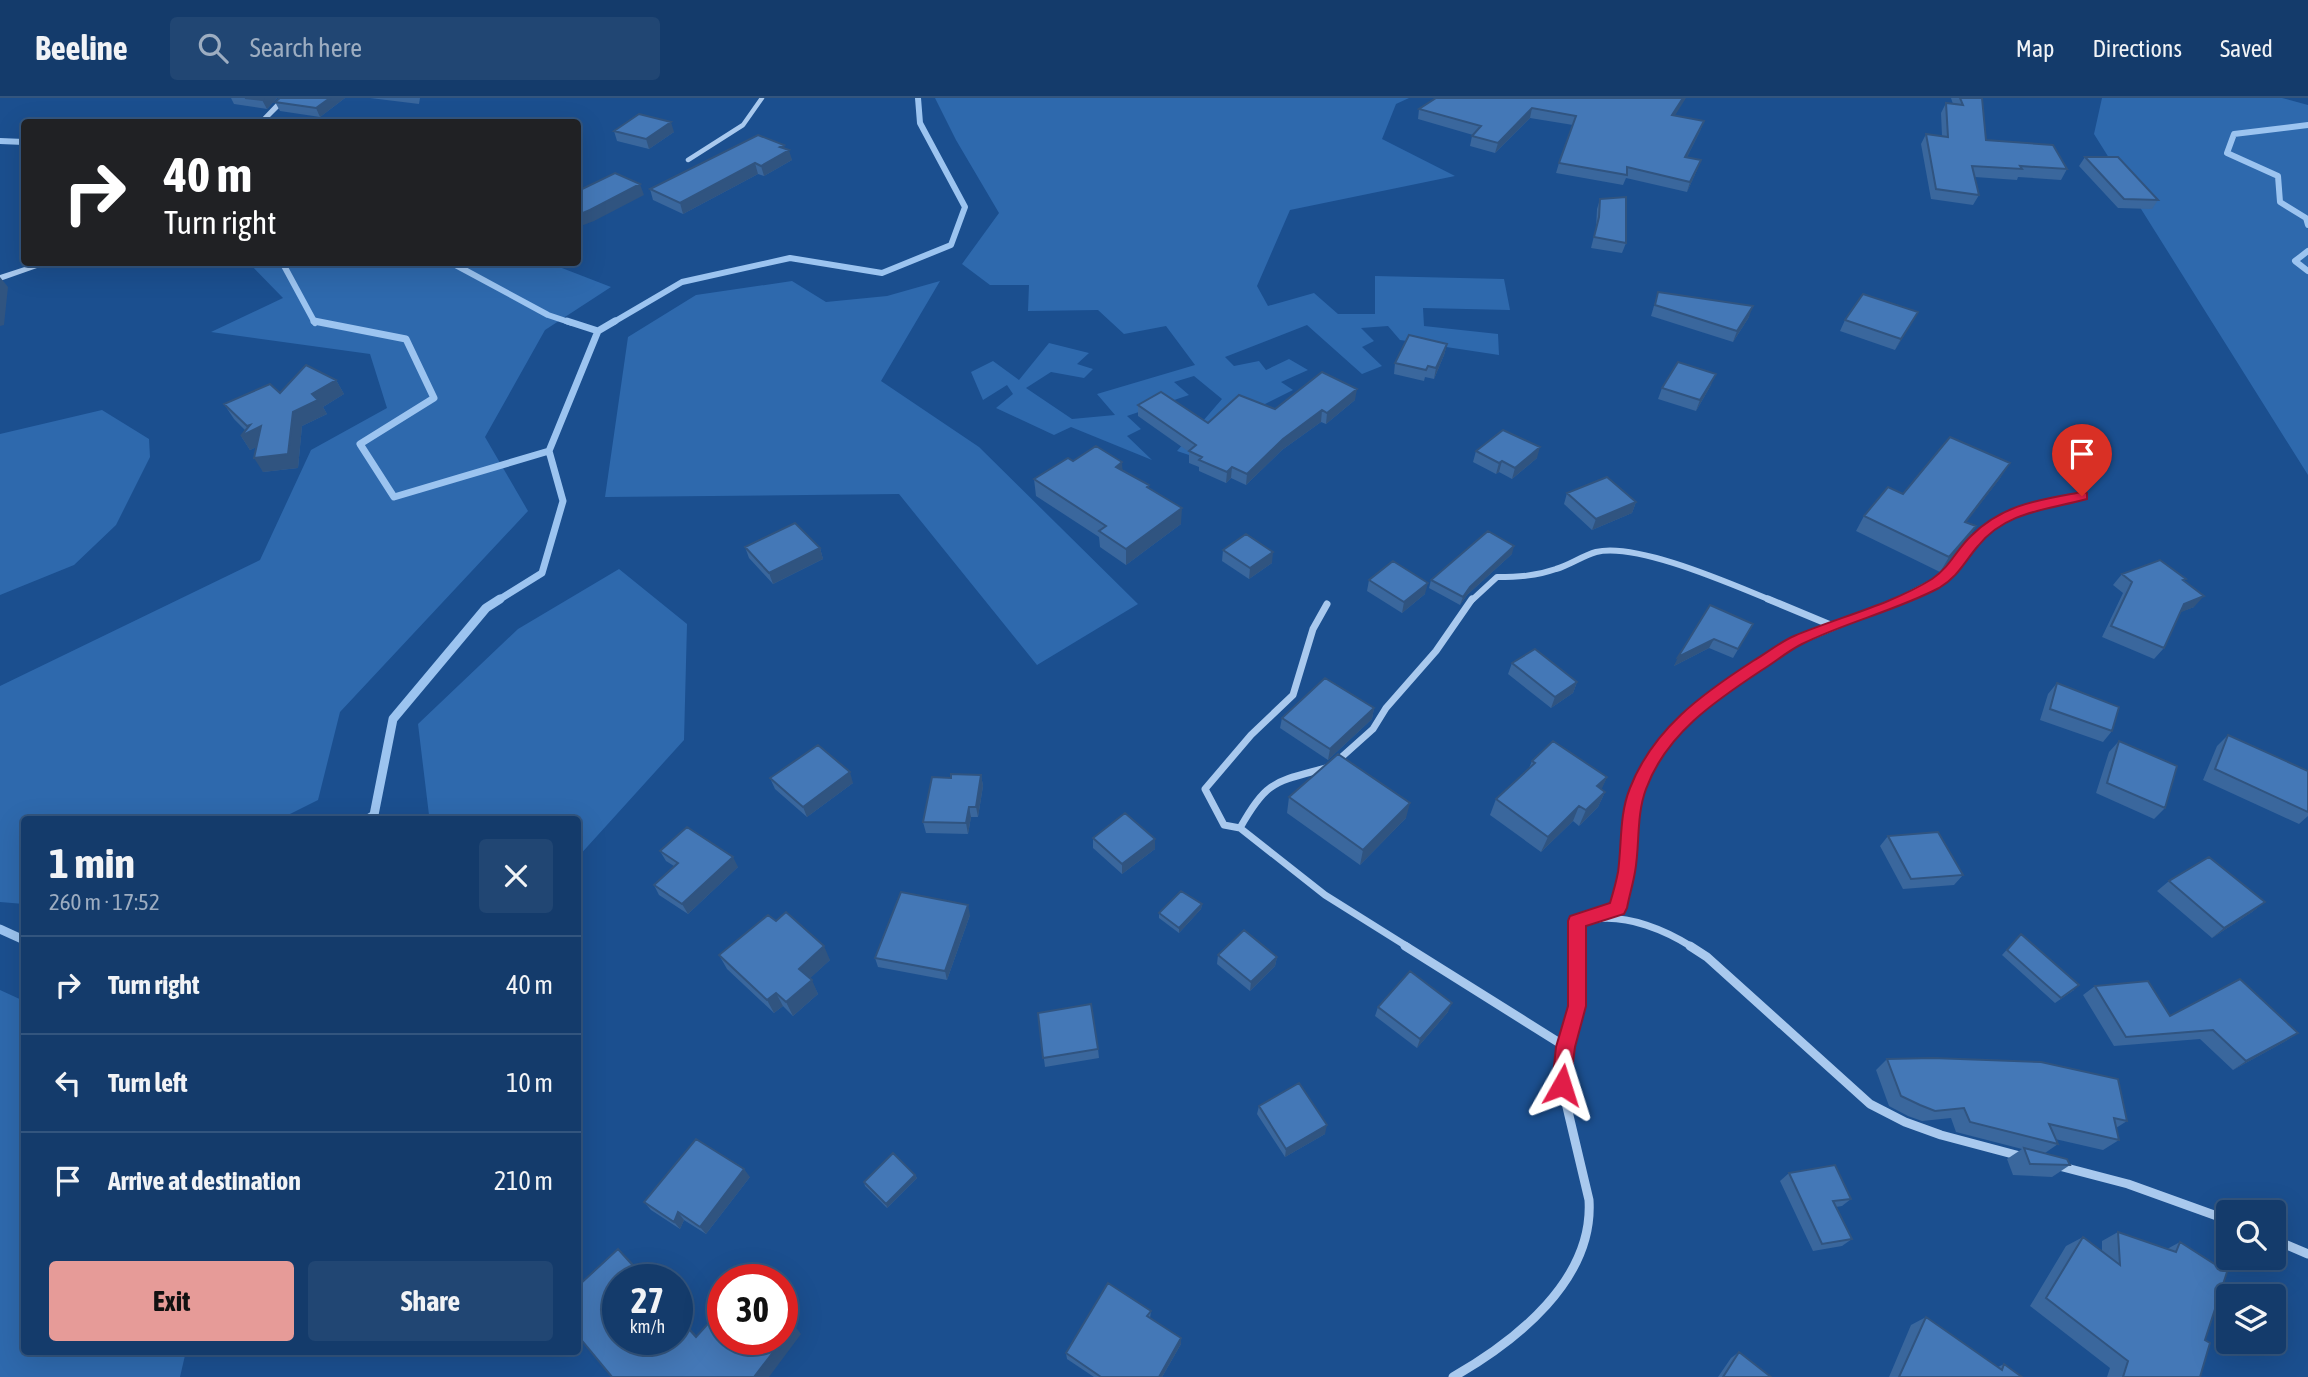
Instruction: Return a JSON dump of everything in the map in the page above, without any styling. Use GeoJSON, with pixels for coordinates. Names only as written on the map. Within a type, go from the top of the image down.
{"type":"FeatureCollection","features":[{"type":"Feature","properties":{"kind":"street"},"geometry":{"type":"LineString","coordinates":[[264,119],[285,98]]}},
{"type":"Feature","properties":{"kind":"street"},"geometry":{"type":"LineString","coordinates":[[688,160],[743,125],[760,105],[762,98]]}},
{"type":"Feature","properties":{"kind":"street"},"geometry":{"type":"LineString","coordinates":[[0,278],[38,266]]}},
{"type":"Feature","properties":{"kind":"street"},"geometry":{"type":"LineString","coordinates":[[1577,921],[1618,908],[1627,872],[1630,821],[1637,791],[1651,760],[1670,734],[1714,694],[1796,641],[1903,599],[1937,582],[1957,567],[1973,541],[2001,518],[2031,506],[2082,496]]}},
{"type":"Feature","properties":{"kind":"street"},"geometry":{"type":"LineString","coordinates":[[1240,828],[1256,800],[1278,781],[1330,766],[1373,729],[1386,708],[1436,651],[1475,595],[1497,577],[1525,577],[1557,569],[1597,552],[1621,551],[1646,556],[1721,580],[1833,626]]}},
{"type":"Feature","properties":{"kind":"street"},"geometry":{"type":"LineString","coordinates":[[1327,604],[1313,629],[1293,695],[1251,735],[1205,789],[1224,825],[1240,828],[1325,895],[1566,1047]]}},
{"type":"Feature","properties":{"kind":"street"},"geometry":{"type":"LineString","coordinates":[[1577,921],[1611,917],[1667,932],[1707,957],[1870,1104],[1905,1122],[1941,1135],[2029,1158]]}},
{"type":"Feature","properties":{"kind":"street"},"geometry":{"type":"LineString","coordinates":[[1453,1377],[1479,1364],[1525,1327],[1563,1284],[1585,1244],[1590,1217],[1584,1175],[1562,1085],[1566,1047],[1577,1006],[1577,921]]}},
{"type":"Feature","properties":{"kind":"street"},"geometry":{"type":"LineString","coordinates":[[2054,1165],[2128,1184],[2216,1216]]}},
{"type":"Feature","properties":{"kind":"street"},"geometry":{"type":"LineString","coordinates":[[2286,1245],[2308,1254]]}},
{"type":"Feature","properties":{"kind":"shaded area"},"geometry":{"type":"Polygon","coordinates":[[[935,98],[1409,98],[1396,104],[1382,139],[1455,176],[1290,210],[1257,286],[1268,306],[1314,293],[1338,314],[1375,314],[1375,276],[1504,279],[1510,310],[1423,308],[1424,326],[1498,334],[1499,355],[1400,340],[1388,326],[1361,328],[1374,341],[1362,347],[1382,366],[1362,374],[1307,325],[1225,357],[1234,366],[1259,361],[1266,370],[1289,359],[1308,370],[1281,382],[1293,390],[1257,408],[1189,455],[1177,451],[1222,399],[1194,376],[1174,382],[1189,395],[1127,416],[1141,429],[1127,436],[1152,460],[1071,427],[1054,435],[996,408],[1013,394],[1007,385],[983,400],[971,372],[993,361],[1019,380],[1049,343],[1089,353],[1077,364],[1093,369],[1084,378],[1051,372],[1026,388],[1072,419],[1115,415],[1097,394],[1195,365],[1166,326],[1124,334],[1098,310],[1028,311],[1029,285],[990,285],[962,264],[999,213],[935,98]]]}},
{"type":"Feature","properties":{"kind":"shaded area"},"geometry":{"type":"Polygon","coordinates":[[[2102,98],[2282,98],[2308,105],[2308,475],[2094,134],[2102,98]]]}},
{"type":"Feature","properties":{"kind":"shaded area"},"geometry":{"type":"Polygon","coordinates":[[[252,266],[557,266],[611,287],[545,330],[485,437],[528,511],[340,712],[318,800],[286,816],[21,816],[21,904],[0,902],[0,686],[260,560],[311,450],[387,408],[370,354],[211,332],[283,298],[252,266]]]}},
{"type":"Feature","properties":{"kind":"shaded area"},"geometry":{"type":"Polygon","coordinates":[[[792,281],[826,302],[887,296],[940,281],[881,381],[979,447],[1138,604],[1037,665],[899,494],[605,497],[628,337],[696,295],[792,281]]]}},
{"type":"Feature","properties":{"kind":"shaded area"},"geometry":{"type":"Polygon","coordinates":[[[102,410],[149,439],[150,457],[116,525],[74,565],[0,595],[0,434],[102,410]]]}},
{"type":"Feature","properties":{"kind":"shaded area"},"geometry":{"type":"Polygon","coordinates":[[[619,569],[687,624],[684,740],[581,854],[581,816],[428,816],[418,724],[518,629],[619,569]]]}},
{"type":"Feature","properties":{"kind":"shaded area"},"geometry":{"type":"Polygon","coordinates":[[[0,990],[21,1000],[21,1355],[185,1355],[180,1377],[0,1377],[0,990]]]}},
{"type":"Feature","properties":{"kind":"building"},"geometry":{"type":"Polygon","coordinates":[[[280,98],[330,98],[316,108],[275,102],[280,98]]]}},
{"type":"Feature","properties":{"kind":"building"},"geometry":{"type":"Polygon","coordinates":[[[1436,98],[1683,98],[1672,115],[1704,121],[1685,157],[1701,160],[1690,182],[1627,167],[1627,175],[1559,163],[1576,116],[1532,108],[1498,143],[1472,136],[1481,126],[1419,109],[1436,98]]]}},
{"type":"Feature","properties":{"kind":"building"},"geometry":{"type":"Polygon","coordinates":[[[1960,98],[1982,98],[1986,140],[2053,145],[2067,169],[1972,166],[1979,195],[1936,189],[1926,134],[1948,137],[1946,103],[1963,105],[1960,98]]]}},
{"type":"Feature","properties":{"kind":"building"},"geometry":{"type":"Polygon","coordinates":[[[639,114],[671,122],[646,139],[614,131],[639,114]]]}},
{"type":"Feature","properties":{"kind":"building"},"geometry":{"type":"Polygon","coordinates":[[[758,135],[784,145],[780,147],[789,150],[761,166],[755,163],[680,203],[650,189],[758,135]]]}},
{"type":"Feature","properties":{"kind":"building"},"geometry":{"type":"Polygon","coordinates":[[[2085,157],[2118,157],[2158,200],[2124,199],[2085,157]]]}},
{"type":"Feature","properties":{"kind":"building"},"geometry":{"type":"Polygon","coordinates":[[[615,173],[640,184],[581,214],[581,190],[615,173]]]}},
{"type":"Feature","properties":{"kind":"building"},"geometry":{"type":"Polygon","coordinates":[[[1626,197],[1626,243],[1594,237],[1600,199],[1626,197]]]}},
{"type":"Feature","properties":{"kind":"building"},"geometry":{"type":"Polygon","coordinates":[[[1658,292],[1753,306],[1737,331],[1655,305],[1658,292]]]}},
{"type":"Feature","properties":{"kind":"building"},"geometry":{"type":"Polygon","coordinates":[[[1863,294],[1918,312],[1901,339],[1845,320],[1863,294]]]}},
{"type":"Feature","properties":{"kind":"building"},"geometry":{"type":"Polygon","coordinates":[[[1409,335],[1447,344],[1436,368],[1428,366],[1426,370],[1395,363],[1409,335]]]}},
{"type":"Feature","properties":{"kind":"building"},"geometry":{"type":"Polygon","coordinates":[[[1678,362],[1716,374],[1700,400],[1662,388],[1678,362]]]}},
{"type":"Feature","properties":{"kind":"building"},"geometry":{"type":"Polygon","coordinates":[[[306,365],[336,380],[312,394],[318,400],[293,412],[288,454],[254,458],[261,426],[241,436],[250,425],[247,426],[224,404],[270,384],[280,393],[306,365]]]}},
{"type":"Feature","properties":{"kind":"building"},"geometry":{"type":"Polygon","coordinates":[[[1322,372],[1357,389],[1327,413],[1322,410],[1283,439],[1247,474],[1232,467],[1227,472],[1199,460],[1202,457],[1189,451],[1196,445],[1138,405],[1161,392],[1208,423],[1239,395],[1275,409],[1322,372]]]}},
{"type":"Feature","properties":{"kind":"building"},"geometry":{"type":"Polygon","coordinates":[[[1503,430],[1540,447],[1515,468],[1476,451],[1503,430]]]}},
{"type":"Feature","properties":{"kind":"building"},"geometry":{"type":"Polygon","coordinates":[[[1950,437],[2010,463],[1965,522],[1976,526],[1949,557],[1864,516],[1888,487],[1903,494],[1950,437]]]}},
{"type":"Feature","properties":{"kind":"building"},"geometry":{"type":"Polygon","coordinates":[[[1096,446],[1122,462],[1116,467],[1149,485],[1147,487],[1182,508],[1126,549],[1099,531],[1106,526],[1034,479],[1068,458],[1073,461],[1096,446]]]}},
{"type":"Feature","properties":{"kind":"building"},"geometry":{"type":"Polygon","coordinates":[[[1607,477],[1636,502],[1596,519],[1567,493],[1607,477]]]}},
{"type":"Feature","properties":{"kind":"building"},"geometry":{"type":"Polygon","coordinates":[[[795,523],[820,548],[769,573],[745,547],[795,523]]]}},
{"type":"Feature","properties":{"kind":"building"},"geometry":{"type":"Polygon","coordinates":[[[1488,531],[1514,546],[1470,587],[1463,597],[1431,580],[1488,531]]]}},
{"type":"Feature","properties":{"kind":"building"},"geometry":{"type":"Polygon","coordinates":[[[1246,534],[1273,552],[1250,568],[1223,550],[1246,534]]]}},
{"type":"Feature","properties":{"kind":"building"},"geometry":{"type":"Polygon","coordinates":[[[2160,560],[2204,596],[2184,604],[2164,648],[2111,626],[2132,582],[2122,574],[2160,560]]]}},
{"type":"Feature","properties":{"kind":"building"},"geometry":{"type":"Polygon","coordinates":[[[1393,561],[1428,583],[1404,602],[1369,580],[1393,561]]]}},
{"type":"Feature","properties":{"kind":"building"},"geometry":{"type":"Polygon","coordinates":[[[1710,605],[1753,624],[1738,649],[1714,639],[1678,657],[1710,605]]]}},
{"type":"Feature","properties":{"kind":"building"},"geometry":{"type":"Polygon","coordinates":[[[1535,649],[1577,682],[1555,697],[1512,663],[1535,649]]]}},
{"type":"Feature","properties":{"kind":"building"},"geometry":{"type":"Polygon","coordinates":[[[1325,678],[1374,708],[1330,749],[1282,718],[1325,678]]]}},
{"type":"Feature","properties":{"kind":"building"},"geometry":{"type":"Polygon","coordinates":[[[2057,683],[2119,707],[2112,731],[2050,709],[2057,683]]]}},
{"type":"Feature","properties":{"kind":"building"},"geometry":{"type":"Polygon","coordinates":[[[2228,735],[2308,771],[2308,812],[2215,769],[2228,735]]]}},
{"type":"Feature","properties":{"kind":"building"},"geometry":{"type":"Polygon","coordinates":[[[1553,741],[1607,777],[1597,786],[1605,792],[1586,810],[1579,806],[1548,837],[1496,799],[1535,763],[1532,761],[1553,741]]]}},
{"type":"Feature","properties":{"kind":"building"},"geometry":{"type":"Polygon","coordinates":[[[2119,741],[2177,766],[2165,808],[2107,783],[2119,741]]]}},
{"type":"Feature","properties":{"kind":"building"},"geometry":{"type":"Polygon","coordinates":[[[818,745],[850,772],[803,807],[770,778],[818,745]]]}},
{"type":"Feature","properties":{"kind":"building"},"geometry":{"type":"Polygon","coordinates":[[[1338,754],[1410,803],[1363,850],[1289,797],[1338,754]]]}},
{"type":"Feature","properties":{"kind":"building"},"geometry":{"type":"Polygon","coordinates":[[[951,774],[981,775],[976,807],[969,807],[966,823],[923,822],[932,777],[951,778],[951,774]]]}},
{"type":"Feature","properties":{"kind":"building"},"geometry":{"type":"Polygon","coordinates":[[[1125,813],[1155,839],[1122,864],[1093,838],[1125,813]]]}},
{"type":"Feature","properties":{"kind":"building"},"geometry":{"type":"Polygon","coordinates":[[[687,827],[733,857],[682,904],[654,885],[678,863],[660,851],[687,827]]]}},
{"type":"Feature","properties":{"kind":"building"},"geometry":{"type":"Polygon","coordinates":[[[1938,832],[1963,875],[1911,879],[1888,836],[1938,832]]]}},
{"type":"Feature","properties":{"kind":"building"},"geometry":{"type":"Polygon","coordinates":[[[2209,857],[2265,902],[2224,928],[2169,881],[2209,857]]]}},
{"type":"Feature","properties":{"kind":"building"},"geometry":{"type":"Polygon","coordinates":[[[1181,891],[1202,904],[1179,928],[1159,913],[1181,891]]]}},
{"type":"Feature","properties":{"kind":"building"},"geometry":{"type":"Polygon","coordinates":[[[901,892],[968,905],[945,971],[875,958],[901,892]]]}},
{"type":"Feature","properties":{"kind":"building"},"geometry":{"type":"Polygon","coordinates":[[[786,912],[824,946],[799,969],[812,980],[786,1002],[776,993],[767,1000],[719,955],[768,915],[776,921],[786,912]]]}},
{"type":"Feature","properties":{"kind":"building"},"geometry":{"type":"Polygon","coordinates":[[[1244,930],[1277,957],[1251,982],[1218,955],[1244,930]]]}},
{"type":"Feature","properties":{"kind":"building"},"geometry":{"type":"Polygon","coordinates":[[[2021,934],[2079,985],[2061,998],[2007,950],[2021,934]]]}},
{"type":"Feature","properties":{"kind":"building"},"geometry":{"type":"Polygon","coordinates":[[[1410,971],[1452,1003],[1420,1039],[1378,1007],[1410,971]]]}},
{"type":"Feature","properties":{"kind":"building"},"geometry":{"type":"Polygon","coordinates":[[[2240,979],[2298,1033],[2246,1061],[2213,1030],[2126,1037],[2095,986],[2148,981],[2170,1016],[2240,979]]]}},
{"type":"Feature","properties":{"kind":"building"},"geometry":{"type":"Polygon","coordinates":[[[1091,1004],[1098,1049],[1043,1058],[1038,1013],[1091,1004]]]}},
{"type":"Feature","properties":{"kind":"building"},"geometry":{"type":"Polygon","coordinates":[[[1887,1059],[2041,1062],[2118,1079],[2127,1121],[2114,1118],[2119,1140],[2049,1124],[2058,1144],[1970,1122],[1964,1108],[1935,1111],[1901,1096],[1887,1059]]]}},
{"type":"Feature","properties":{"kind":"building"},"geometry":{"type":"Polygon","coordinates":[[[1299,1083],[1327,1125],[1286,1149],[1259,1106],[1299,1083]]]}},
{"type":"Feature","properties":{"kind":"building"},"geometry":{"type":"Polygon","coordinates":[[[696,1139],[744,1169],[700,1227],[678,1212],[674,1222],[644,1202],[696,1139]]]}},
{"type":"Feature","properties":{"kind":"building"},"geometry":{"type":"Polygon","coordinates":[[[2024,1148],[2067,1159],[2070,1165],[2030,1164],[2024,1148]]]}},
{"type":"Feature","properties":{"kind":"building"},"geometry":{"type":"Polygon","coordinates":[[[893,1153],[915,1175],[886,1204],[864,1182],[893,1153]]]}},
{"type":"Feature","properties":{"kind":"building"},"geometry":{"type":"Polygon","coordinates":[[[1835,1165],[1851,1199],[1833,1201],[1852,1239],[1822,1244],[1789,1173],[1835,1165]]]}},
{"type":"Feature","properties":{"kind":"building"},"geometry":{"type":"Polygon","coordinates":[[[2118,1232],[2176,1252],[2180,1242],[2216,1265],[2216,1270],[2227,1272],[2223,1284],[2216,1284],[2216,1306],[2205,1340],[2210,1343],[2200,1377],[2123,1377],[2128,1361],[2046,1298],[2083,1237],[2120,1265],[2118,1232]]]}},
{"type":"Feature","properties":{"kind":"building"},"geometry":{"type":"Polygon","coordinates":[[[618,1249],[632,1264],[602,1264],[602,1355],[693,1355],[693,1334],[696,1337],[707,1325],[707,1355],[771,1355],[754,1377],[612,1377],[581,1340],[581,1283],[618,1249]]]}},
{"type":"Feature","properties":{"kind":"building"},"geometry":{"type":"Polygon","coordinates":[[[1108,1283],[1151,1311],[1147,1316],[1181,1338],[1159,1377],[1101,1377],[1066,1353],[1108,1283]]]}},
{"type":"Feature","properties":{"kind":"building"},"geometry":{"type":"Polygon","coordinates":[[[1926,1317],[2002,1370],[2004,1364],[2022,1377],[1899,1377],[1926,1317]]]}},
{"type":"Feature","properties":{"kind":"building"},"geometry":{"type":"Polygon","coordinates":[[[1739,1352],[1771,1377],[1723,1377],[1739,1352]]]}},
{"type":"Feature","properties":{"kind":"waterway"},"geometry":{"type":"LineString","coordinates":[[612,323],[682,282],[790,258],[882,273],[951,245],[965,207],[920,123],[918,98]]}},
{"type":"Feature","properties":{"kind":"waterway"},"geometry":{"type":"LineString","coordinates":[[2308,125],[2234,134],[2227,153],[2278,176],[2280,202],[2306,218],[2308,225]]}},
{"type":"Feature","properties":{"kind":"waterway"},"geometry":{"type":"LineString","coordinates":[[0,141],[21,142]]}},
{"type":"Feature","properties":{"kind":"waterway"},"geometry":{"type":"LineString","coordinates":[[2308,251],[2295,261],[2308,271]]}},
{"type":"Feature","properties":{"kind":"waterway"},"geometry":{"type":"LineString","coordinates":[[284,266],[315,323]]}},
{"type":"Feature","properties":{"kind":"waterway"},"geometry":{"type":"LineString","coordinates":[[457,266],[548,315],[572,323]]}},
{"type":"Feature","properties":{"kind":"waterway"},"geometry":{"type":"LineString","coordinates":[[314,321],[406,339],[434,398],[360,444],[394,497],[549,451]]}},
{"type":"Feature","properties":{"kind":"waterway"},"geometry":{"type":"LineString","coordinates":[[567,321],[598,331]]}},
{"type":"Feature","properties":{"kind":"waterway"},"geometry":{"type":"LineString","coordinates":[[598,331],[615,321]]}},
{"type":"Feature","properties":{"kind":"waterway"},"geometry":{"type":"LineString","coordinates":[[549,451],[598,331]]}},
{"type":"Feature","properties":{"kind":"waterway"},"geometry":{"type":"LineString","coordinates":[[497,601],[542,573],[563,501],[549,451]]}},
{"type":"Feature","properties":{"kind":"waterway"},"geometry":{"type":"LineString","coordinates":[[372,816],[393,719],[486,608],[500,599]]}},
{"type":"Feature","properties":{"kind":"waterway"},"geometry":{"type":"LineString","coordinates":[[0,929],[21,939]]}},
{"type":"Feature","properties":{"kind":"route"},"geometry":{"type":"LineString","coordinates":[[1562,1085],[1566,1047],[1577,1006],[1577,921],[1618,908],[1627,872],[1630,821],[1637,791],[1651,760],[1670,734],[1714,694],[1796,641],[1903,599],[1937,582],[1957,567],[1973,541],[2001,518],[2031,506],[2082,496]]}}]}
